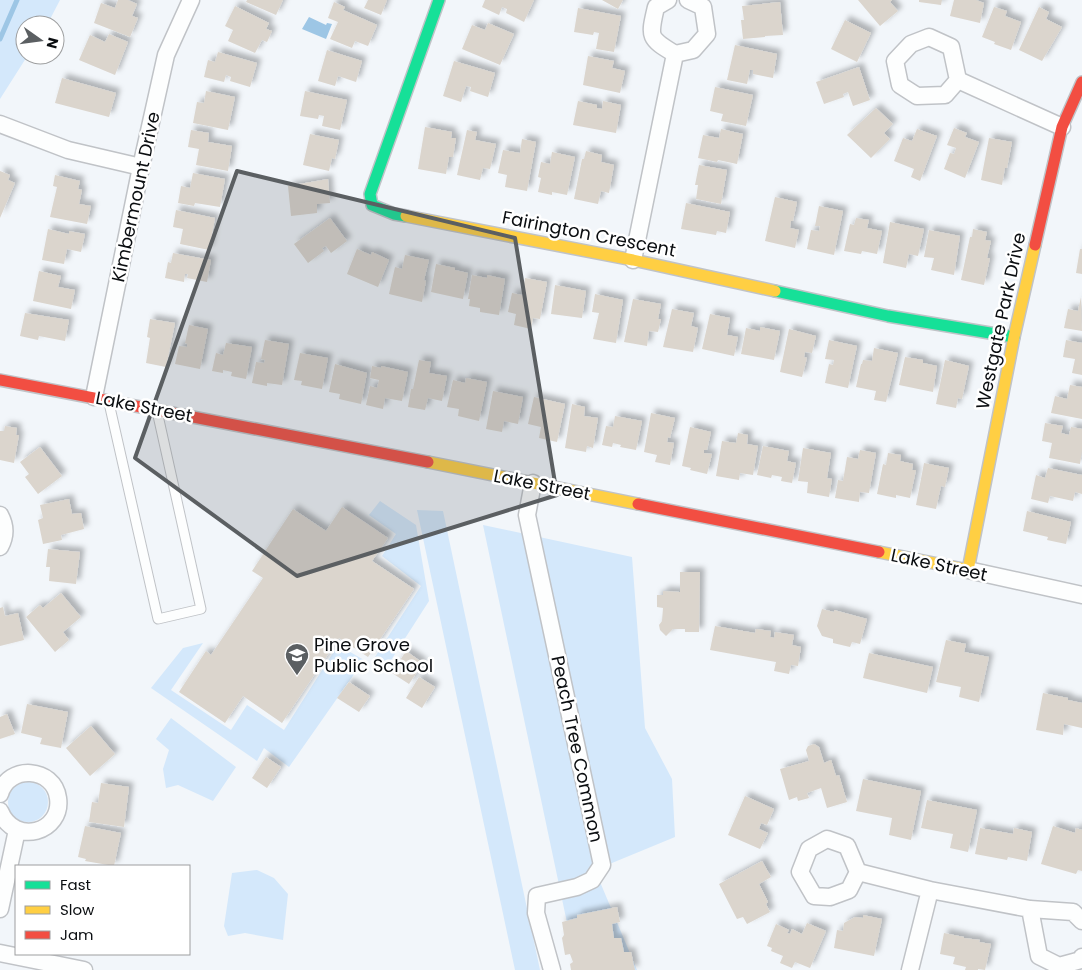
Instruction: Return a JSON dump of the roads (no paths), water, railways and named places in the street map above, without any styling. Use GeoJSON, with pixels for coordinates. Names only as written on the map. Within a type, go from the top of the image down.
{"type":"FeatureCollection","features":[{"type":"Feature","properties":{"kind":"street","name":"Kimbermount Drive"},"geometry":{"type":"LineString","coordinates":[[102,399],[142,167],[166,55],[191,0]]}},
{"type":"Feature","properties":{"kind":"street","name":"Fairington Crescent"},"geometry":{"type":"LineString","coordinates":[[439,0],[370,194],[372,205],[394,214],[633,260],[888,316],[1014,337]]}},
{"type":"Feature","properties":{"kind":"street"},"geometry":{"type":"LineString","coordinates":[[668,0],[656,7],[650,31],[656,43],[675,54],[693,50],[707,34],[703,7],[688,0]]}},
{"type":"Feature","properties":{"kind":"street"},"geometry":{"type":"LineString","coordinates":[[633,260],[675,54]]}},
{"type":"Feature","properties":{"kind":"street"},"geometry":{"type":"LineString","coordinates":[[958,80],[1062,127]]}},
{"type":"Feature","properties":{"kind":"street","name":"Westgate Park Drive"},"geometry":{"type":"LineString","coordinates":[[968,570],[1014,337],[1062,127],[1082,82]]}},
{"type":"Feature","properties":{"kind":"street"},"geometry":{"type":"LineString","coordinates":[[0,124],[68,150],[142,167]]}},
{"type":"Feature","properties":{"kind":"street","name":"Lake Street"},"geometry":{"type":"LineString","coordinates":[[0,380],[532,483],[968,570],[1082,595]]}},
{"type":"Feature","properties":{"kind":"street","name":"Peach Tree Common"},"geometry":{"type":"LineString","coordinates":[[532,483],[527,514],[602,865],[592,880],[577,887],[537,896],[536,913],[552,970]]}},
{"type":"Feature","properties":{"kind":"street"},"geometry":{"type":"LineString","coordinates":[[0,515],[5,529],[5,537],[0,547]]}},
{"type":"Feature","properties":{"kind":"street"},"geometry":{"type":"LineString","coordinates":[[0,794],[6,782],[13,776],[31,772],[40,774],[49,780],[55,788],[58,798],[58,809],[54,818],[47,826],[38,831],[27,832],[17,830],[3,818],[0,810]]}},
{"type":"Feature","properties":{"kind":"street"},"geometry":{"type":"LineString","coordinates":[[0,909],[17,830]]}},
{"type":"Feature","properties":{"kind":"street"},"geometry":{"type":"LineString","coordinates":[[858,872],[930,890],[1030,909],[1073,912],[1082,921]]}},
{"type":"Feature","properties":{"kind":"street"},"geometry":{"type":"LineString","coordinates":[[910,970],[930,890]]}},
{"type":"Feature","properties":{"kind":"street"},"geometry":{"type":"LineString","coordinates":[[1030,909],[1039,956],[1059,966],[1081,960],[1082,957]]}},
{"type":"Feature","properties":{"kind":"street"},"geometry":{"type":"LineString","coordinates":[[0,953],[84,970]]}},
{"type":"Feature","properties":{"kind":"lane"},"geometry":{"type":"LineString","coordinates":[[102,399],[158,619],[201,609],[156,409]]}},
{"type":"Feature","properties":{"kind":"water"},"geometry":{"type":"Polygon","coordinates":[[[309,17],[326,25],[327,23],[332,24],[326,39],[302,29],[309,17]]]}},
{"type":"Feature","properties":{"kind":"waterway"},"geometry":{"type":"LineString","coordinates":[[0,39],[17,0]]}},
{"type":"Feature","properties":{"kind":"place","name":"Pine Grove Public School"},"geometry":{"type":"Point","coordinates":[297,676]}}]}
